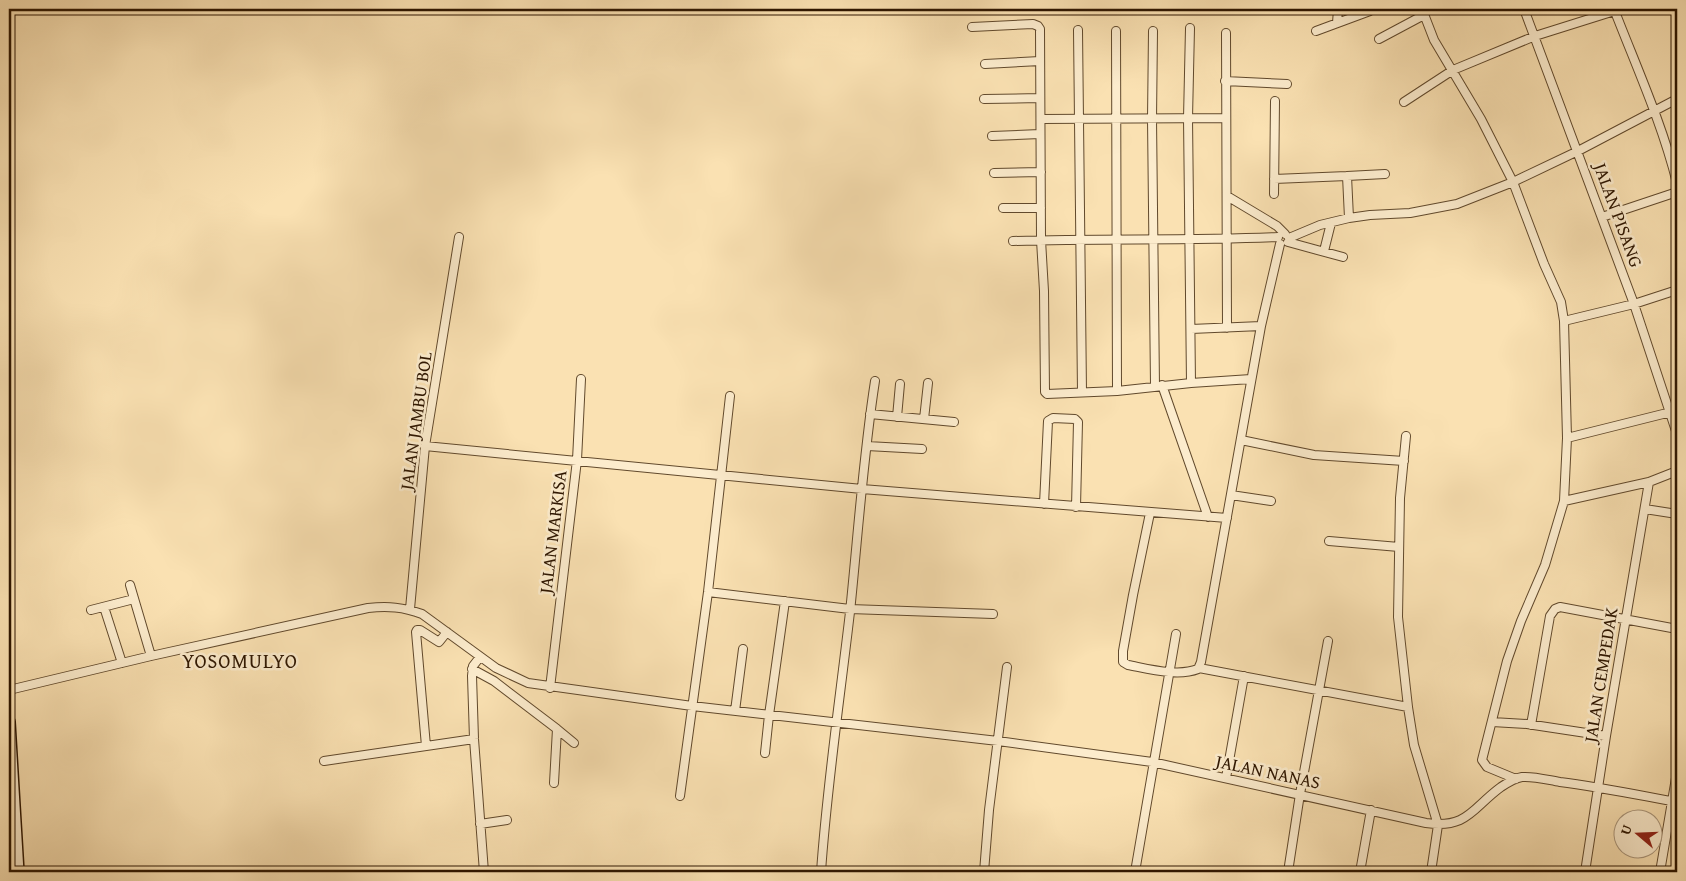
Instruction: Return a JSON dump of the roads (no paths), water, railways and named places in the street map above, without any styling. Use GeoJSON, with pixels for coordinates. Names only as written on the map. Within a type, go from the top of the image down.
{"type":"FeatureCollection","features":[{"type":"Feature","properties":{"kind":"street"},"geometry":{"type":"LineString","coordinates":[[1338,9],[1338,23]]}},
{"type":"Feature","properties":{"kind":"street","name":"JALAN PISANG"},"geometry":{"type":"LineString","coordinates":[[1524,9],[1634,304],[1677,434]]}},
{"type":"Feature","properties":{"kind":"street"},"geometry":{"type":"LineString","coordinates":[[1404,102],[1452,70],[1535,36],[1617,9],[1671,158],[1677,183]]}},
{"type":"Feature","properties":{"kind":"street"},"geometry":{"type":"LineString","coordinates":[[1316,31],[1370,11]]}},
{"type":"Feature","properties":{"kind":"street"},"geometry":{"type":"LineString","coordinates":[[1379,39],[1423,12],[1434,40],[1481,119],[1513,182],[1544,264],[1561,302],[1564,322],[1567,438],[1564,501],[1545,565],[1521,621],[1507,661],[1482,760],[1487,767],[1516,779],[1528,777],[1598,787],[1674,802]]}},
{"type":"Feature","properties":{"kind":"street"},"geometry":{"type":"LineString","coordinates":[[972,27],[1033,24],[1040,29],[1041,240],[1047,394],[1117,391],[1251,379]]}},
{"type":"Feature","properties":{"kind":"street"},"geometry":{"type":"LineString","coordinates":[[1190,28],[1188,118],[1191,383]]}},
{"type":"Feature","properties":{"kind":"street"},"geometry":{"type":"LineString","coordinates":[[1078,30],[1082,392]]}},
{"type":"Feature","properties":{"kind":"street"},"geometry":{"type":"LineString","coordinates":[[1116,31],[1117,391]]}},
{"type":"Feature","properties":{"kind":"street"},"geometry":{"type":"LineString","coordinates":[[1153,31],[1153,239],[1158,386],[1208,517]]}},
{"type":"Feature","properties":{"kind":"street"},"geometry":{"type":"LineString","coordinates":[[1226,33],[1227,328]]}},
{"type":"Feature","properties":{"kind":"street"},"geometry":{"type":"LineString","coordinates":[[985,64],[1040,60]]}},
{"type":"Feature","properties":{"kind":"street"},"geometry":{"type":"LineString","coordinates":[[1225,81],[1287,84]]}},
{"type":"Feature","properties":{"kind":"street"},"geometry":{"type":"LineString","coordinates":[[984,99],[1040,98]]}},
{"type":"Feature","properties":{"kind":"street"},"geometry":{"type":"LineString","coordinates":[[1284,239],[1349,218],[1410,213],[1457,204],[1513,182],[1578,151],[1677,99]]}},
{"type":"Feature","properties":{"kind":"street"},"geometry":{"type":"LineString","coordinates":[[1274,194],[1275,101]]}},
{"type":"Feature","properties":{"kind":"street"},"geometry":{"type":"LineString","coordinates":[[1040,119],[1226,118]]}},
{"type":"Feature","properties":{"kind":"street"},"geometry":{"type":"LineString","coordinates":[[992,136],[1040,134]]}},
{"type":"Feature","properties":{"kind":"street"},"geometry":{"type":"LineString","coordinates":[[994,173],[1041,172]]}},
{"type":"Feature","properties":{"kind":"street"},"geometry":{"type":"LineString","coordinates":[[1274,179],[1385,174]]}},
{"type":"Feature","properties":{"kind":"street"},"geometry":{"type":"LineString","coordinates":[[1347,176],[1349,218]]}},
{"type":"Feature","properties":{"kind":"street"},"geometry":{"type":"LineString","coordinates":[[1602,217],[1677,192]]}},
{"type":"Feature","properties":{"kind":"street"},"geometry":{"type":"LineString","coordinates":[[1199,668],[1261,326],[1284,239],[1277,226],[1227,196]]}},
{"type":"Feature","properties":{"kind":"street"},"geometry":{"type":"LineString","coordinates":[[1003,208],[1041,208]]}},
{"type":"Feature","properties":{"kind":"street"},"geometry":{"type":"LineString","coordinates":[[1324,251],[1330,223]]}},
{"type":"Feature","properties":{"kind":"street","name":"JALAN JAMBU BOL"},"geometry":{"type":"LineString","coordinates":[[410,609],[425,446],[459,237]]}},
{"type":"Feature","properties":{"kind":"street"},"geometry":{"type":"LineString","coordinates":[[1013,241],[1284,239],[1343,257]]}},
{"type":"Feature","properties":{"kind":"street"},"geometry":{"type":"LineString","coordinates":[[1564,322],[1634,304],[1677,290]]}},
{"type":"Feature","properties":{"kind":"street"},"geometry":{"type":"LineString","coordinates":[[1191,329],[1261,326]]}},
{"type":"Feature","properties":{"kind":"street","name":"JALAN MARKISA"},"geometry":{"type":"LineString","coordinates":[[550,688],[577,460],[581,379]]}},
{"type":"Feature","properties":{"kind":"street"},"geometry":{"type":"LineString","coordinates":[[821,872],[824,831],[875,381]]}},
{"type":"Feature","properties":{"kind":"street"},"geometry":{"type":"LineString","coordinates":[[924,419],[928,382]]}},
{"type":"Feature","properties":{"kind":"street"},"geometry":{"type":"LineString","coordinates":[[897,417],[900,384]]}},
{"type":"Feature","properties":{"kind":"street"},"geometry":{"type":"LineString","coordinates":[[680,796],[708,592],[730,396]]}},
{"type":"Feature","properties":{"kind":"street"},"geometry":{"type":"LineString","coordinates":[[1567,438],[1671,412]]}},
{"type":"Feature","properties":{"kind":"street"},"geometry":{"type":"LineString","coordinates":[[870,414],[954,422]]}},
{"type":"Feature","properties":{"kind":"street"},"geometry":{"type":"LineString","coordinates":[[1044,504],[1048,421],[1053,418],[1075,419],[1078,422],[1076,507]]}},
{"type":"Feature","properties":{"kind":"street"},"geometry":{"type":"LineString","coordinates":[[1406,436],[1400,498],[1398,617],[1414,745],[1438,825],[1431,872]]}},
{"type":"Feature","properties":{"kind":"street"},"geometry":{"type":"LineString","coordinates":[[1241,440],[1314,455],[1404,461]]}},
{"type":"Feature","properties":{"kind":"street"},"geometry":{"type":"LineString","coordinates":[[425,446],[862,489],[1226,518]]}},
{"type":"Feature","properties":{"kind":"street"},"geometry":{"type":"LineString","coordinates":[[867,446],[922,449]]}},
{"type":"Feature","properties":{"kind":"street"},"geometry":{"type":"LineString","coordinates":[[1564,501],[1649,482],[1677,471]]}},
{"type":"Feature","properties":{"kind":"street","name":"JALAN CEMPEDAK"},"geometry":{"type":"LineString","coordinates":[[1585,872],[1649,482]]}},
{"type":"Feature","properties":{"kind":"street"},"geometry":{"type":"LineString","coordinates":[[1231,495],[1271,501]]}},
{"type":"Feature","properties":{"kind":"street"},"geometry":{"type":"LineString","coordinates":[[1645,509],[1677,514]]}},
{"type":"Feature","properties":{"kind":"street"},"geometry":{"type":"LineString","coordinates":[[1150,513],[1132,594],[1123,651],[1123,662],[1128,666],[1168,671],[1192,671],[1199,668],[1408,707]]}},
{"type":"Feature","properties":{"kind":"street"},"geometry":{"type":"LineString","coordinates":[[1328,541],[1399,547]]}},
{"type":"Feature","properties":{"kind":"street"},"geometry":{"type":"LineString","coordinates":[[130,585],[151,656]]}},
{"type":"Feature","properties":{"kind":"street"},"geometry":{"type":"LineString","coordinates":[[708,592],[850,609],[993,614]]}},
{"type":"Feature","properties":{"kind":"street"},"geometry":{"type":"LineString","coordinates":[[91,610],[134,599]]}},
{"type":"Feature","properties":{"kind":"street"},"geometry":{"type":"LineString","coordinates":[[765,753],[768,715],[785,601]]}},
{"type":"Feature","properties":{"kind":"street"},"geometry":{"type":"LineString","coordinates":[[9,690],[151,656],[368,608],[386,606],[410,609],[422,614],[447,632],[494,681],[574,743]]}},
{"type":"Feature","properties":{"kind":"street"},"geometry":{"type":"LineString","coordinates":[[104,607],[122,663]]}},
{"type":"Feature","properties":{"kind":"street"},"geometry":{"type":"LineString","coordinates":[[1532,725],[1550,616],[1555,609],[1560,607],[1677,629]]}},
{"type":"Feature","properties":{"kind":"street"},"geometry":{"type":"LineString","coordinates":[[426,746],[416,632],[420,630],[439,642],[447,632]]}},
{"type":"Feature","properties":{"kind":"street"},"geometry":{"type":"LineString","coordinates":[[1134,872],[1176,634]]}},
{"type":"Feature","properties":{"kind":"street"},"geometry":{"type":"LineString","coordinates":[[1288,872],[1328,641]]}},
{"type":"Feature","properties":{"kind":"street"},"geometry":{"type":"LineString","coordinates":[[736,712],[743,649]]}},
{"type":"Feature","properties":{"kind":"street"},"geometry":{"type":"LineString","coordinates":[[476,663],[474,739],[484,872]]}},
{"type":"Feature","properties":{"kind":"street","name":"JALAN NANAS"},"geometry":{"type":"LineString","coordinates":[[476,663],[528,683],[550,688],[837,724],[998,741],[1152,762],[1438,825],[1461,820],[1473,813],[1496,791],[1516,779]]}},
{"type":"Feature","properties":{"kind":"street"},"geometry":{"type":"LineString","coordinates":[[984,872],[989,810],[1007,666]]}},
{"type":"Feature","properties":{"kind":"street"},"geometry":{"type":"LineString","coordinates":[[1226,778],[1244,676]]}},
{"type":"Feature","properties":{"kind":"street"},"geometry":{"type":"LineString","coordinates":[[9,722],[18,872]]}},
{"type":"Feature","properties":{"kind":"street"},"geometry":{"type":"LineString","coordinates":[[1492,722],[1532,725],[1606,736]]}},
{"type":"Feature","properties":{"kind":"street"},"geometry":{"type":"LineString","coordinates":[[554,783],[557,729]]}},
{"type":"Feature","properties":{"kind":"street"},"geometry":{"type":"LineString","coordinates":[[324,761],[474,739]]}},
{"type":"Feature","properties":{"kind":"street"},"geometry":{"type":"LineString","coordinates":[[1660,872],[1674,802],[1677,772]]}},
{"type":"Feature","properties":{"kind":"street"},"geometry":{"type":"LineString","coordinates":[[1360,872],[1372,810]]}},
{"type":"Feature","properties":{"kind":"street"},"geometry":{"type":"LineString","coordinates":[[480,824],[507,820]]}},
{"type":"Feature","properties":{"kind":"district","name":"YOSOMULYO"},"geometry":{"type":"Point","coordinates":[240,661]}}]}
